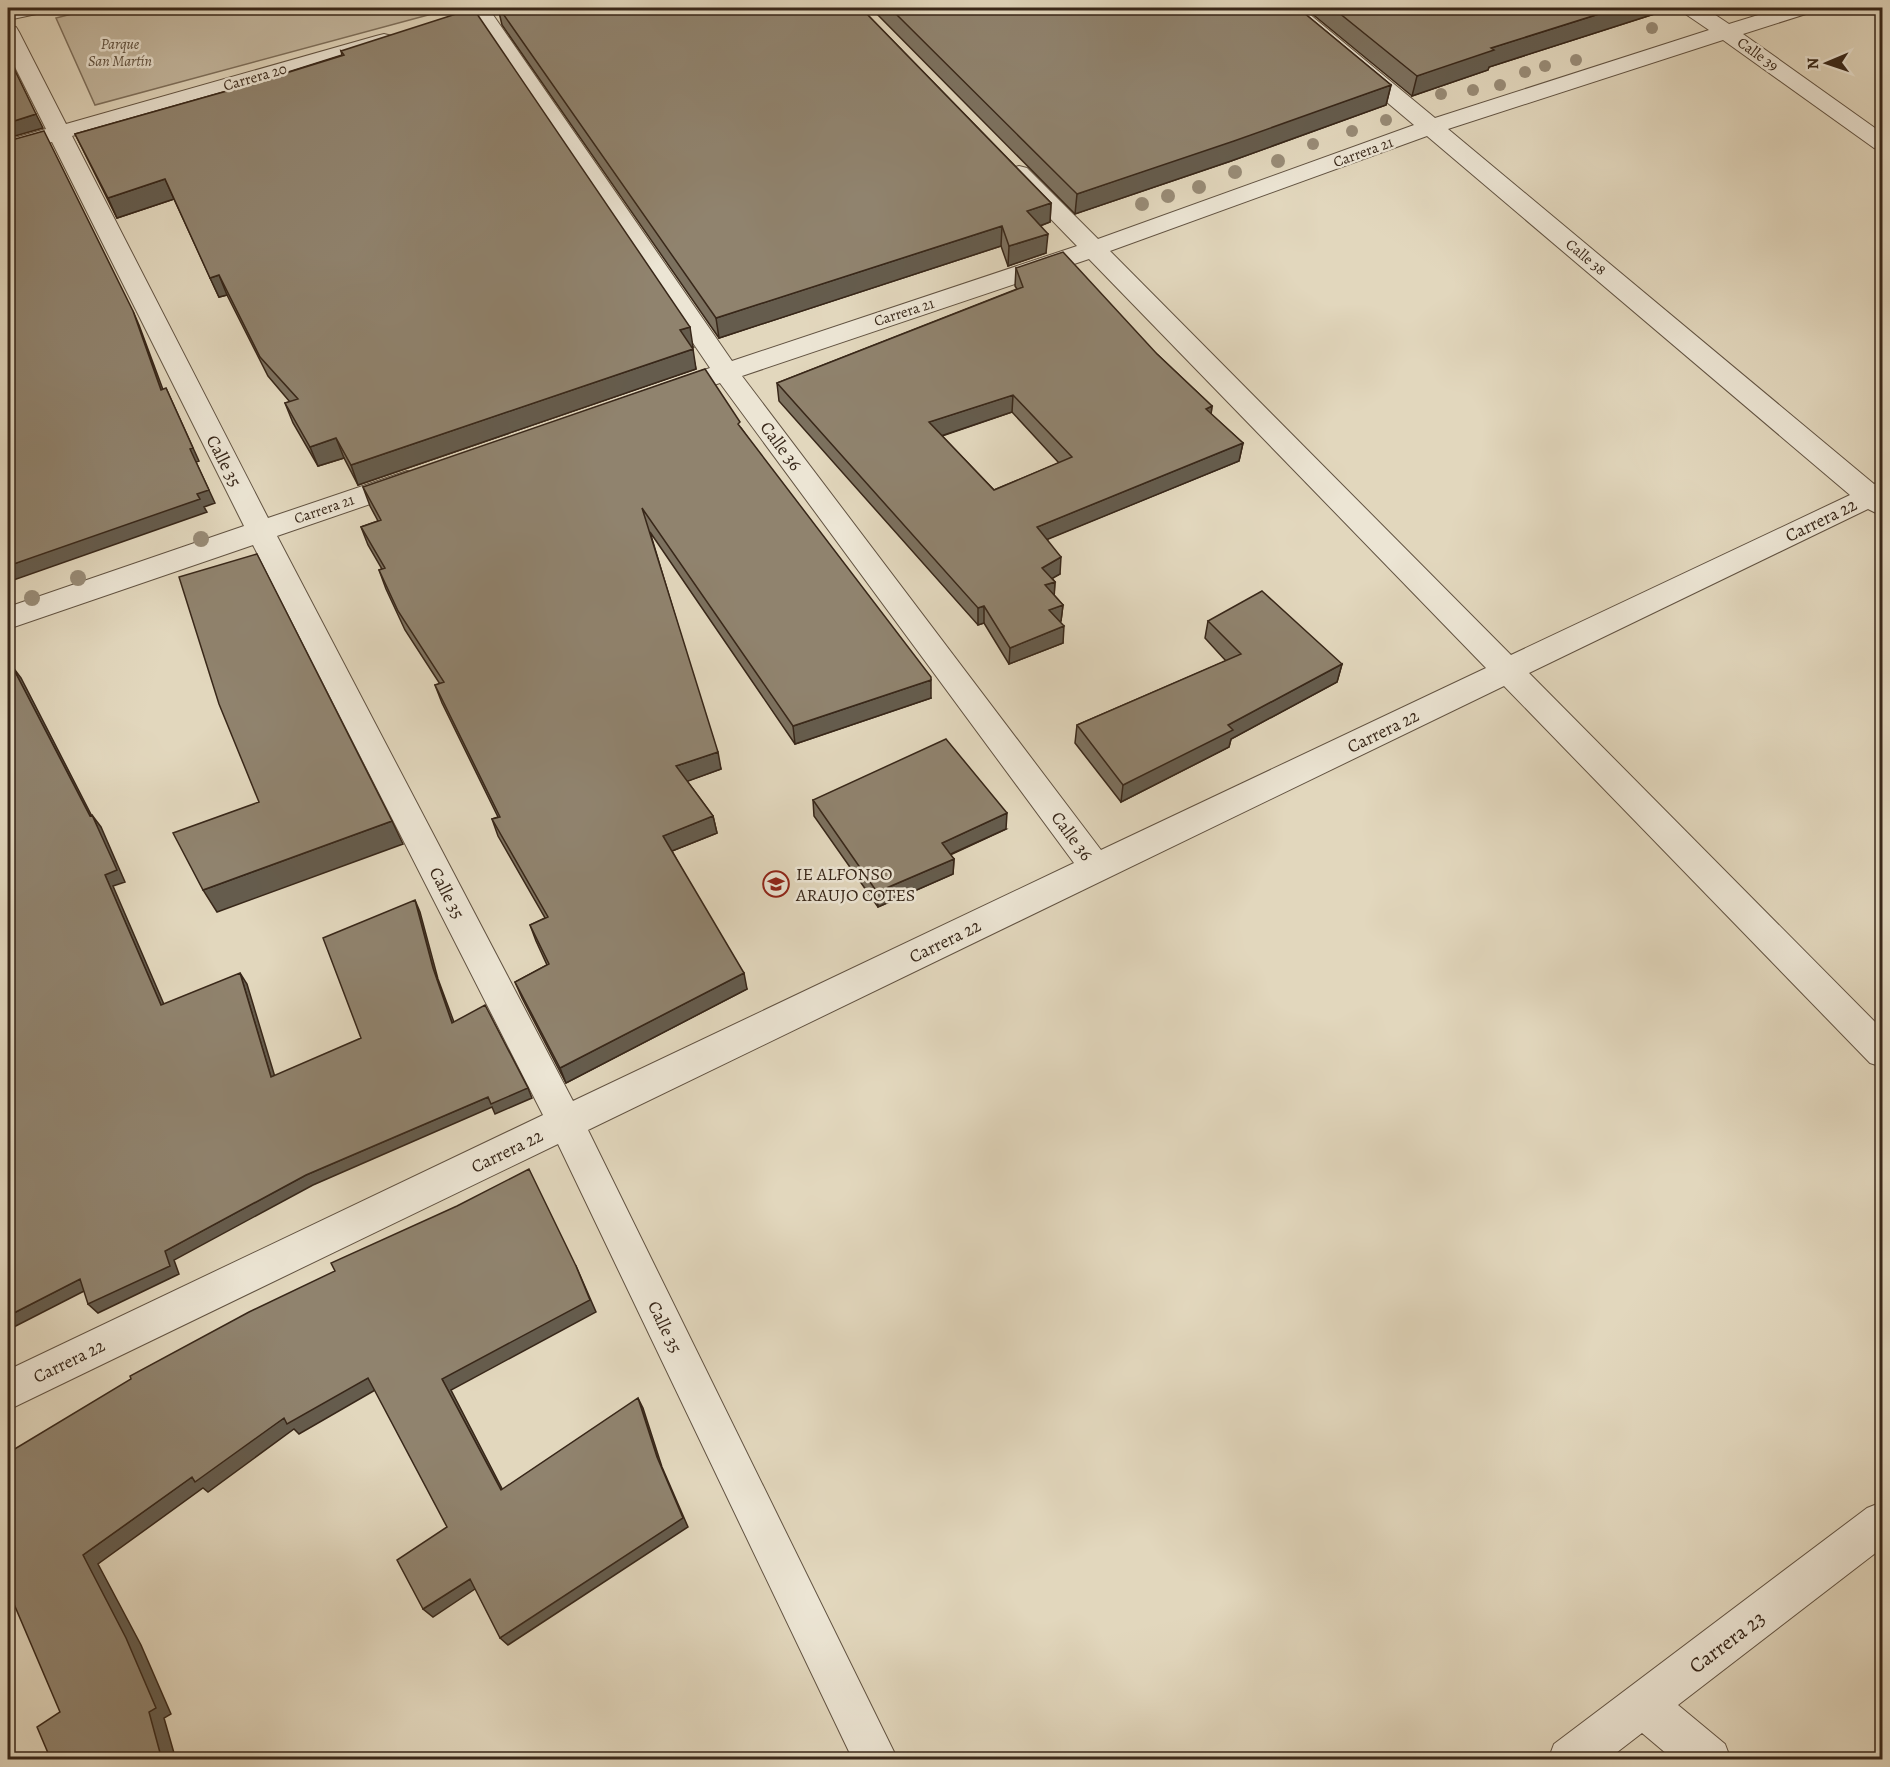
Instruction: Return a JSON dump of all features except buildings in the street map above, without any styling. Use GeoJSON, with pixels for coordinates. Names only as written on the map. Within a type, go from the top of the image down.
{"type":"FeatureCollection","features":[{"type":"Feature","properties":{"kind":"street"},"geometry":{"type":"LineString","coordinates":[[8,14],[33,8]]}},
{"type":"Feature","properties":{"kind":"street","name":"Calle 38"},"geometry":{"type":"LineString","coordinates":[[1289,8],[1879,498]]}},
{"type":"Feature","properties":{"kind":"street","name":"Calle 39"},"geometry":{"type":"LineString","coordinates":[[1692,8],[1882,143]]}},
{"type":"Feature","properties":{"kind":"street","name":"Carrera 21"},"geometry":{"type":"LineString","coordinates":[[648,398],[1094,249],[1431,128],[1801,8]]}},
{"type":"Feature","properties":{"kind":"street","name":"Calle 36"},"geometry":{"type":"LineString","coordinates":[[481,14],[725,372],[1096,868]]}},
{"type":"Feature","properties":{"kind":"street","name":"Calle 35"},"geometry":{"type":"LineString","coordinates":[[8,32],[260,531],[566,1123],[876,1760]]}},
{"type":"Feature","properties":{"kind":"street","name":"Carrera 20"},"geometry":{"type":"LineString","coordinates":[[8,147],[401,36]]}},
{"type":"Feature","properties":{"kind":"street"},"geometry":{"type":"LineString","coordinates":[[1003,158],[1882,1052]]}},
{"type":"Feature","properties":{"kind":"street","name":"Carrera 21"},"geometry":{"type":"LineString","coordinates":[[8,618],[426,474]]}},
{"type":"Feature","properties":{"kind":"street","name":"Carrera 22"},"geometry":{"type":"LineString","coordinates":[[8,1390],[1508,671],[1879,498]]}},
{"type":"Feature","properties":{"kind":"street","name":"Carrera 23"},"geometry":{"type":"LineString","coordinates":[[1570,1760],[1882,1523]]}},
{"type":"Feature","properties":{"kind":"street"},"geometry":{"type":"LineString","coordinates":[[1643,1706],[1709,1760]]}},
{"type":"Feature","properties":{"kind":"green space","name":"Parque San Martín"},"geometry":{"type":"Polygon","coordinates":[[[95,8],[454,8],[95,105],[56,18],[95,8]]]}},
{"type":"Feature","properties":{"kind":"place","name":"IE ALFONSO ARAUJO COTES"},"geometry":{"type":"Point","coordinates":[776,884]}}]}
